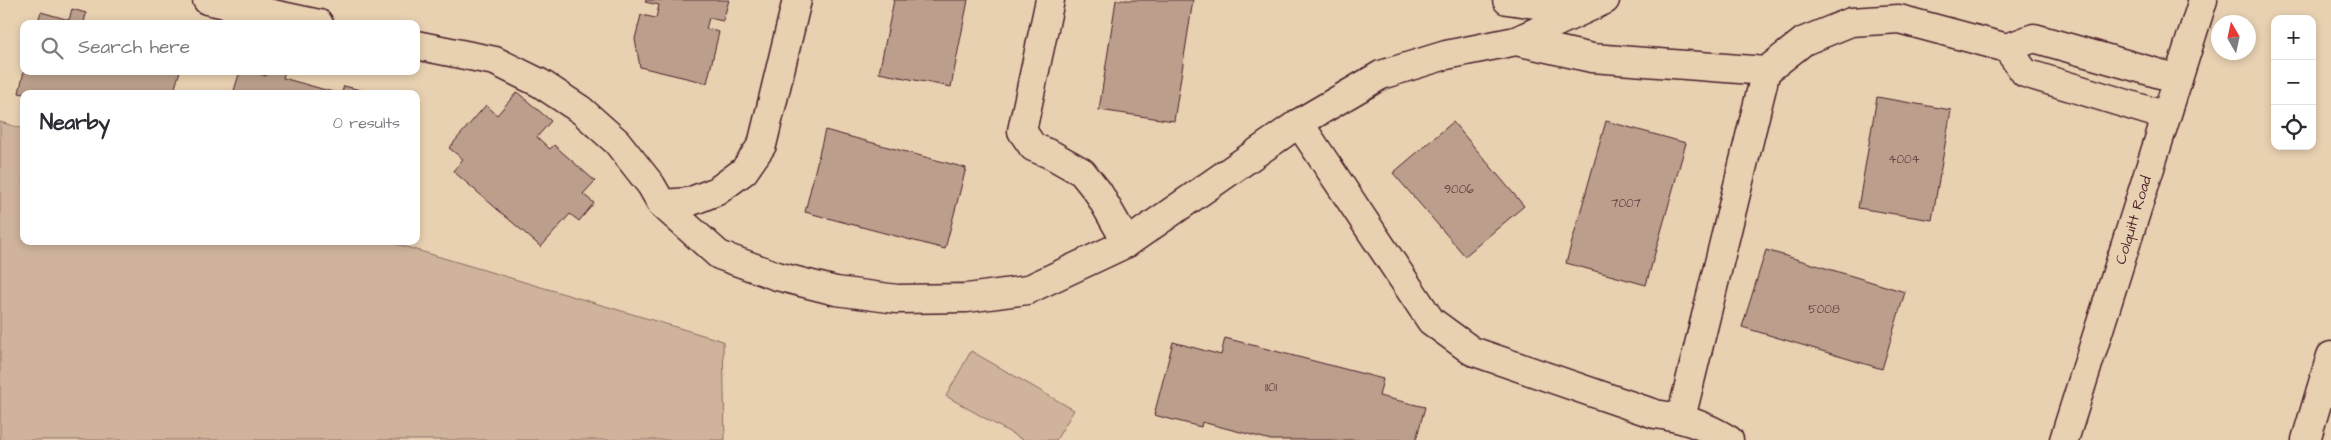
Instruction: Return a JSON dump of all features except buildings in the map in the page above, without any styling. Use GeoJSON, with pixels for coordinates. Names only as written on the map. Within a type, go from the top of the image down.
{"type":"FeatureCollection","features":[{"type":"Feature","properties":{"kind":"main road"},"geometry":{"type":"LineString","coordinates":[[662,204],[689,202],[718,192],[744,171],[762,145],[797,0]]}},
{"type":"Feature","properties":{"kind":"main road"},"geometry":{"type":"LineString","coordinates":[[1050,0],[1022,130],[1033,147],[1052,155],[1082,172],[1098,192],[1127,243]]}},
{"type":"Feature","properties":{"kind":"main road"},"geometry":{"type":"LineString","coordinates":[[1507,0],[1580,5],[1605,0]]}},
{"type":"Feature","properties":{"kind":"main road","name":"Colquitt Road"},"geometry":{"type":"LineString","coordinates":[[2064,440],[2203,0]]}},
{"type":"Feature","properties":{"kind":"main road"},"geometry":{"type":"LineString","coordinates":[[221,1],[302,20]]}},
{"type":"Feature","properties":{"kind":"main road"},"geometry":{"type":"LineString","coordinates":[[420,45],[496,61],[540,82],[581,110],[617,142],[651,185],[662,204],[719,254],[777,276],[836,291],[897,298],[966,298],[1027,290],[1127,243],[1299,123],[1381,75],[1446,55],[1516,41],[1580,5]]}},
{"type":"Feature","properties":{"kind":"main road"},"geometry":{"type":"LineString","coordinates":[[1681,418],[1766,71],[1804,42],[1851,22],[1899,19],[2007,48],[2034,38],[2178,79]]}},
{"type":"Feature","properties":{"kind":"main road"},"geometry":{"type":"LineString","coordinates":[[1516,41],[1592,58],[1766,71]]}},
{"type":"Feature","properties":{"kind":"main road"},"geometry":{"type":"LineString","coordinates":[[2007,48],[2025,72],[2166,116]]}},
{"type":"Feature","properties":{"kind":"main road"},"geometry":{"type":"LineString","coordinates":[[1299,123],[1431,321],[1472,351],[1655,414],[1681,418],[1710,428],[1729,440]]}},
{"type":"Feature","properties":{"kind":"main road"},"geometry":{"type":"LineString","coordinates":[[2306,440],[2331,356]]}},
{"type":"Feature","properties":{"kind":"shaded area"},"geometry":{"type":"Polygon","coordinates":[[[0,122],[20,128],[20,245],[399,245],[723,341],[725,440],[0,440],[0,122]]]}},
{"type":"Feature","properties":{"kind":"shaded area"},"geometry":{"type":"Polygon","coordinates":[[[971,351],[1074,410],[1056,440],[1023,440],[946,396],[971,351]]]}}]}
